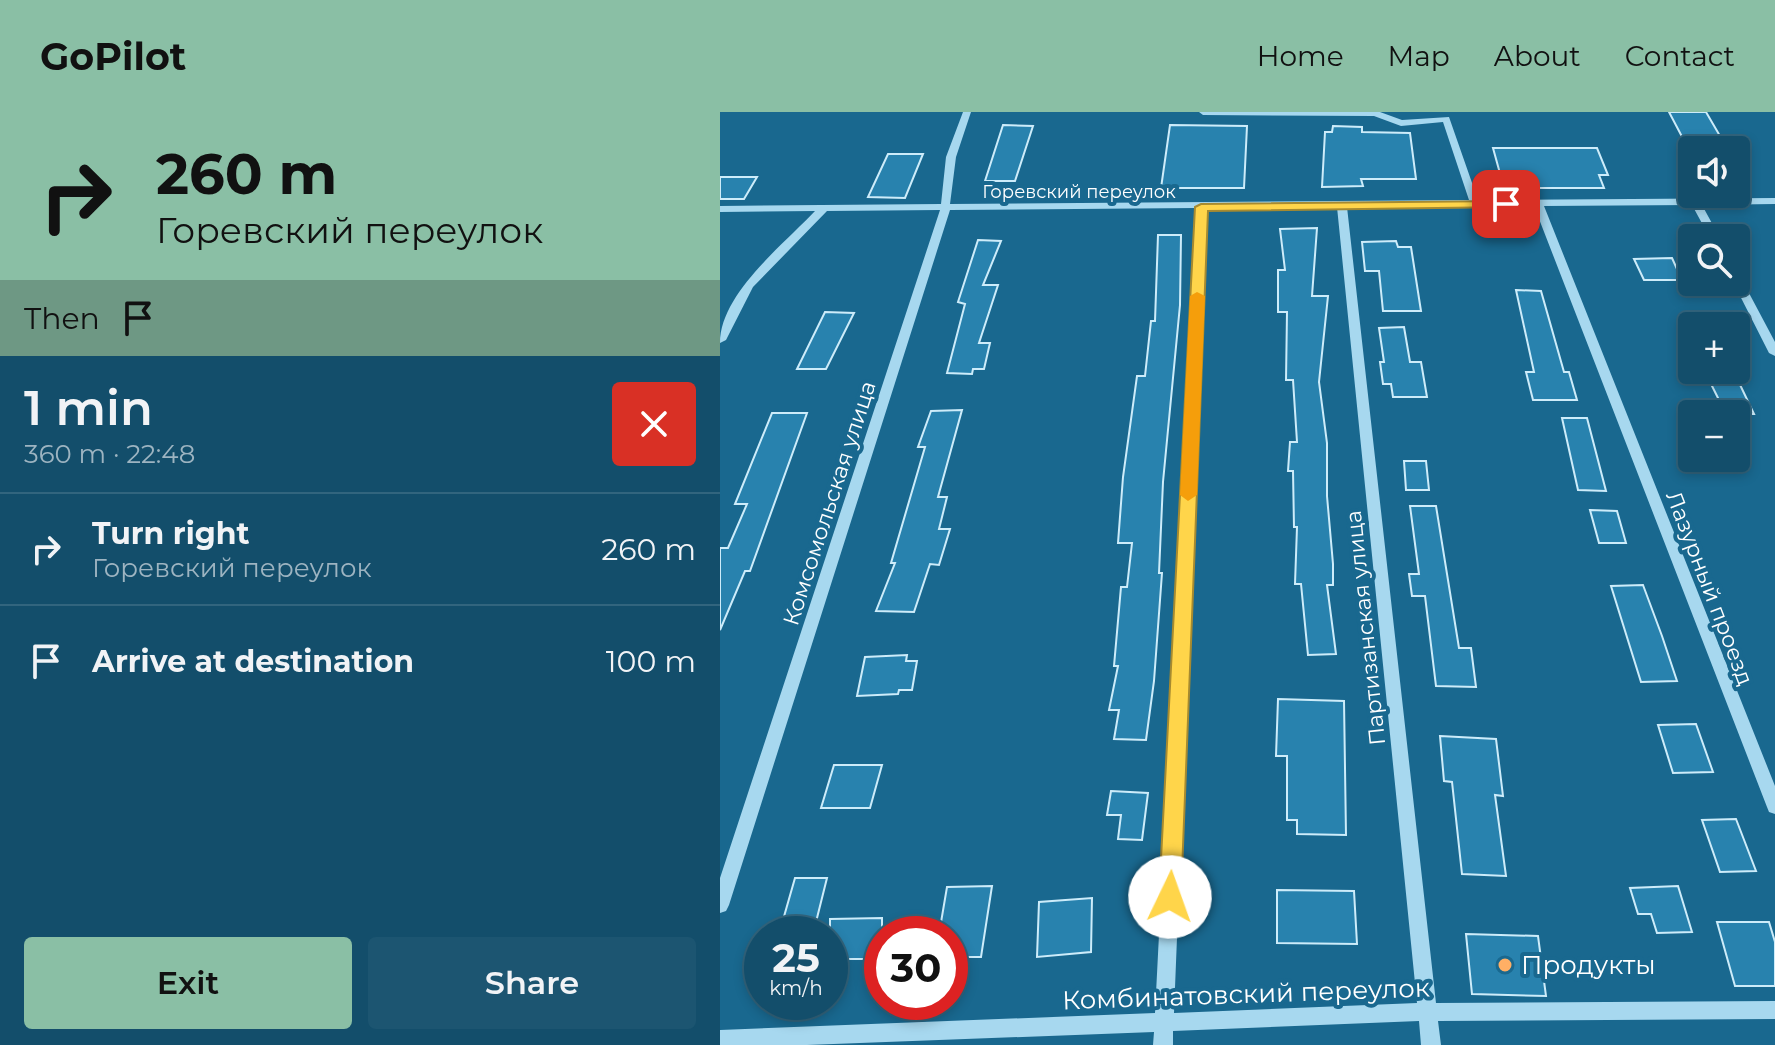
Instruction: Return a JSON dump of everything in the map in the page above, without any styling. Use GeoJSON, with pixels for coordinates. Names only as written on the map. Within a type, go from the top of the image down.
{"type":"FeatureCollection","features":[{"type":"Feature","properties":{"kind":"street","name":"Комсомольская улица"},"geometry":{"type":"LineString","coordinates":[[720,905],[945,209],[951,157],[967,112]]}},
{"type":"Feature","properties":{"kind":"street"},"geometry":{"type":"LineString","coordinates":[[1203,112],[1375,113],[1401,123],[1446,119],[1475,205]]}},
{"type":"Feature","properties":{"kind":"street","name":"Горевский переулок"},"geometry":{"type":"LineString","coordinates":[[1750,201],[1775,201]]}},
{"type":"Feature","properties":{"kind":"street","name":"Горевский переулок"},"geometry":{"type":"LineString","coordinates":[[720,209],[1678,202]]}},
{"type":"Feature","properties":{"kind":"street","name":"Лазурный проезд"},"geometry":{"type":"LineString","coordinates":[[1538,204],[1775,807]]}},
{"type":"Feature","properties":{"kind":"street","name":"Партизанская улица"},"geometry":{"type":"LineString","coordinates":[[1342,206],[1431,1045]]}},
{"type":"Feature","properties":{"kind":"street"},"geometry":{"type":"LineString","coordinates":[[720,340],[748,286],[825,207]]}},
{"type":"Feature","properties":{"kind":"street"},"geometry":{"type":"LineString","coordinates":[[1163,1045],[1201,207]]}},
{"type":"Feature","properties":{"kind":"street"},"geometry":{"type":"LineString","coordinates":[[1745,296],[1775,353]]}},
{"type":"Feature","properties":{"kind":"street","name":"Комбинатовский переулок"},"geometry":{"type":"LineString","coordinates":[[720,1039],[1428,1012],[1775,1010]]}},
{"type":"Feature","properties":{"kind":"building"},"geometry":{"type":"Polygon","coordinates":[[[1669,112],[1706,112],[1720,136],[1682,136],[1669,112]]]}},
{"type":"Feature","properties":{"kind":"building"},"geometry":{"type":"Polygon","coordinates":[[[1003,125],[1033,126],[1015,181],[985,181],[1003,125]]]}},
{"type":"Feature","properties":{"kind":"building"},"geometry":{"type":"Polygon","coordinates":[[[1170,125],[1247,126],[1244,188],[1161,188],[1170,125]]]}},
{"type":"Feature","properties":{"kind":"building"},"geometry":{"type":"Polygon","coordinates":[[[1333,126],[1362,127],[1362,132],[1410,133],[1416,179],[1361,179],[1363,186],[1322,187],[1325,132],[1332,132],[1333,126]]]}},
{"type":"Feature","properties":{"kind":"building"},"geometry":{"type":"Polygon","coordinates":[[[1493,148],[1597,148],[1608,175],[1599,175],[1604,188],[1504,188],[1493,148]]]}},
{"type":"Feature","properties":{"kind":"building"},"geometry":{"type":"Polygon","coordinates":[[[888,154],[923,154],[905,198],[868,197],[888,154]]]}},
{"type":"Feature","properties":{"kind":"building"},"geometry":{"type":"Polygon","coordinates":[[[720,177],[757,177],[744,199],[720,199],[720,177]]]}},
{"type":"Feature","properties":{"kind":"building"},"geometry":{"type":"Polygon","coordinates":[[[1317,228],[1312,296],[1328,296],[1319,382],[1327,443],[1327,496],[1333,564],[1333,585],[1327,585],[1336,654],[1308,655],[1301,584],[1295,584],[1297,527],[1294,527],[1293,471],[1288,471],[1290,442],[1297,442],[1293,380],[1286,380],[1287,312],[1278,312],[1278,270],[1285,270],[1280,229],[1317,228]]]}},
{"type":"Feature","properties":{"kind":"building"},"geometry":{"type":"Polygon","coordinates":[[[1158,235],[1181,235],[1180,305],[1163,482],[1159,573],[1162,573],[1154,681],[1146,740],[1114,739],[1119,710],[1109,710],[1118,666],[1114,666],[1121,587],[1127,587],[1132,543],[1118,543],[1123,477],[1137,376],[1145,376],[1151,321],[1155,321],[1158,235]]]}},
{"type":"Feature","properties":{"kind":"building"},"geometry":{"type":"Polygon","coordinates":[[[978,240],[1001,241],[983,285],[998,285],[979,343],[990,343],[984,369],[973,369],[972,374],[947,373],[965,304],[958,302],[978,240]]]}},
{"type":"Feature","properties":{"kind":"building"},"geometry":{"type":"Polygon","coordinates":[[[1396,241],[1398,247],[1411,247],[1421,311],[1383,311],[1379,271],[1365,271],[1362,242],[1396,241]]]}},
{"type":"Feature","properties":{"kind":"building"},"geometry":{"type":"Polygon","coordinates":[[[1672,258],[1678,280],[1644,280],[1634,259],[1672,258]]]}},
{"type":"Feature","properties":{"kind":"building"},"geometry":{"type":"Polygon","coordinates":[[[1516,290],[1541,291],[1564,372],[1569,372],[1577,400],[1533,400],[1526,372],[1534,372],[1516,290]]]}},
{"type":"Feature","properties":{"kind":"building"},"geometry":{"type":"Polygon","coordinates":[[[825,312],[854,313],[826,369],[797,369],[825,312]]]}},
{"type":"Feature","properties":{"kind":"building"},"geometry":{"type":"Polygon","coordinates":[[[1404,327],[1410,362],[1421,362],[1427,397],[1393,397],[1391,384],[1383,384],[1380,362],[1384,362],[1379,328],[1404,327]]]}},
{"type":"Feature","properties":{"kind":"building"},"geometry":{"type":"Polygon","coordinates":[[[1711,384],[1740,384],[1747,400],[1719,400],[1711,384]]]}},
{"type":"Feature","properties":{"kind":"building"},"geometry":{"type":"Polygon","coordinates":[[[962,410],[938,497],[947,497],[939,529],[950,529],[939,565],[930,564],[914,612],[876,611],[895,563],[891,563],[925,447],[918,447],[931,411],[962,410]]]}},
{"type":"Feature","properties":{"kind":"building"},"geometry":{"type":"Polygon","coordinates":[[[772,413],[807,413],[750,571],[745,571],[720,630],[720,548],[728,548],[747,504],[735,504],[772,413]]]}},
{"type":"Feature","properties":{"kind":"building"},"geometry":{"type":"Polygon","coordinates":[[[1562,418],[1587,418],[1606,491],[1578,490],[1562,418]]]}},
{"type":"Feature","properties":{"kind":"building"},"geometry":{"type":"Polygon","coordinates":[[[1404,461],[1426,461],[1429,490],[1406,490],[1404,461]]]}},
{"type":"Feature","properties":{"kind":"building"},"geometry":{"type":"Polygon","coordinates":[[[1410,506],[1436,506],[1459,648],[1471,648],[1476,687],[1436,686],[1425,596],[1412,596],[1409,574],[1419,574],[1410,506]]]}},
{"type":"Feature","properties":{"kind":"building"},"geometry":{"type":"Polygon","coordinates":[[[1590,510],[1617,511],[1626,543],[1599,543],[1590,510]]]}},
{"type":"Feature","properties":{"kind":"building"},"geometry":{"type":"Polygon","coordinates":[[[1643,585],[1677,681],[1641,682],[1611,586],[1643,585]]]}},
{"type":"Feature","properties":{"kind":"building"},"geometry":{"type":"Polygon","coordinates":[[[907,655],[906,661],[917,661],[912,690],[899,690],[898,694],[857,696],[865,657],[907,655]]]}},
{"type":"Feature","properties":{"kind":"building"},"geometry":{"type":"Polygon","coordinates":[[[1278,699],[1344,701],[1346,835],[1297,834],[1297,820],[1287,820],[1287,756],[1276,756],[1278,699]]]}},
{"type":"Feature","properties":{"kind":"building"},"geometry":{"type":"Polygon","coordinates":[[[1696,724],[1713,772],[1673,773],[1658,725],[1696,724]]]}},
{"type":"Feature","properties":{"kind":"building"},"geometry":{"type":"Polygon","coordinates":[[[1440,736],[1496,739],[1503,796],[1495,795],[1506,876],[1462,874],[1452,782],[1444,781],[1440,736]]]}},
{"type":"Feature","properties":{"kind":"building"},"geometry":{"type":"Polygon","coordinates":[[[834,765],[882,765],[870,808],[821,808],[834,765]]]}},
{"type":"Feature","properties":{"kind":"building"},"geometry":{"type":"Polygon","coordinates":[[[1111,791],[1148,793],[1142,840],[1118,839],[1121,815],[1107,815],[1111,791]]]}},
{"type":"Feature","properties":{"kind":"building"},"geometry":{"type":"Polygon","coordinates":[[[1736,819],[1756,871],[1720,872],[1702,820],[1736,819]]]}},
{"type":"Feature","properties":{"kind":"building"},"geometry":{"type":"Polygon","coordinates":[[[795,878],[827,878],[818,916],[784,916],[795,878]]]}},
{"type":"Feature","properties":{"kind":"building"},"geometry":{"type":"Polygon","coordinates":[[[992,886],[981,957],[968,957],[968,916],[942,916],[947,887],[992,886]]]}},
{"type":"Feature","properties":{"kind":"building"},"geometry":{"type":"Polygon","coordinates":[[[1678,886],[1692,932],[1657,933],[1651,914],[1638,914],[1630,888],[1678,886]]]}},
{"type":"Feature","properties":{"kind":"building"},"geometry":{"type":"Polygon","coordinates":[[[1277,890],[1354,891],[1357,944],[1277,943],[1277,890]]]}},
{"type":"Feature","properties":{"kind":"building"},"geometry":{"type":"Polygon","coordinates":[[[1092,898],[1091,952],[1037,957],[1039,902],[1092,898]]]}},
{"type":"Feature","properties":{"kind":"building"},"geometry":{"type":"Polygon","coordinates":[[[864,918],[864,959],[848,959],[848,919],[864,918]]]}},
{"type":"Feature","properties":{"kind":"building"},"geometry":{"type":"Polygon","coordinates":[[[1717,922],[1769,922],[1775,942],[1775,986],[1735,986],[1717,922]]]}},
{"type":"Feature","properties":{"kind":"building","name":"Продукты"},"geometry":{"type":"Polygon","coordinates":[[[1466,934],[1538,936],[1546,996],[1472,994],[1466,934]]]}},
{"type":"Feature","properties":{"kind":"slow traffic"},"geometry":{"type":"LineString","coordinates":[[1188,495],[1197,296]]}},
{"type":"Feature","properties":{"kind":"place","name":"Продукты"},"geometry":{"type":"Point","coordinates":[1505,965]}},
{"type":"Feature","properties":{"kind":"route"},"geometry":{"type":"LineString","coordinates":[[1170,897],[1201,207],[1506,204]]}}]}
